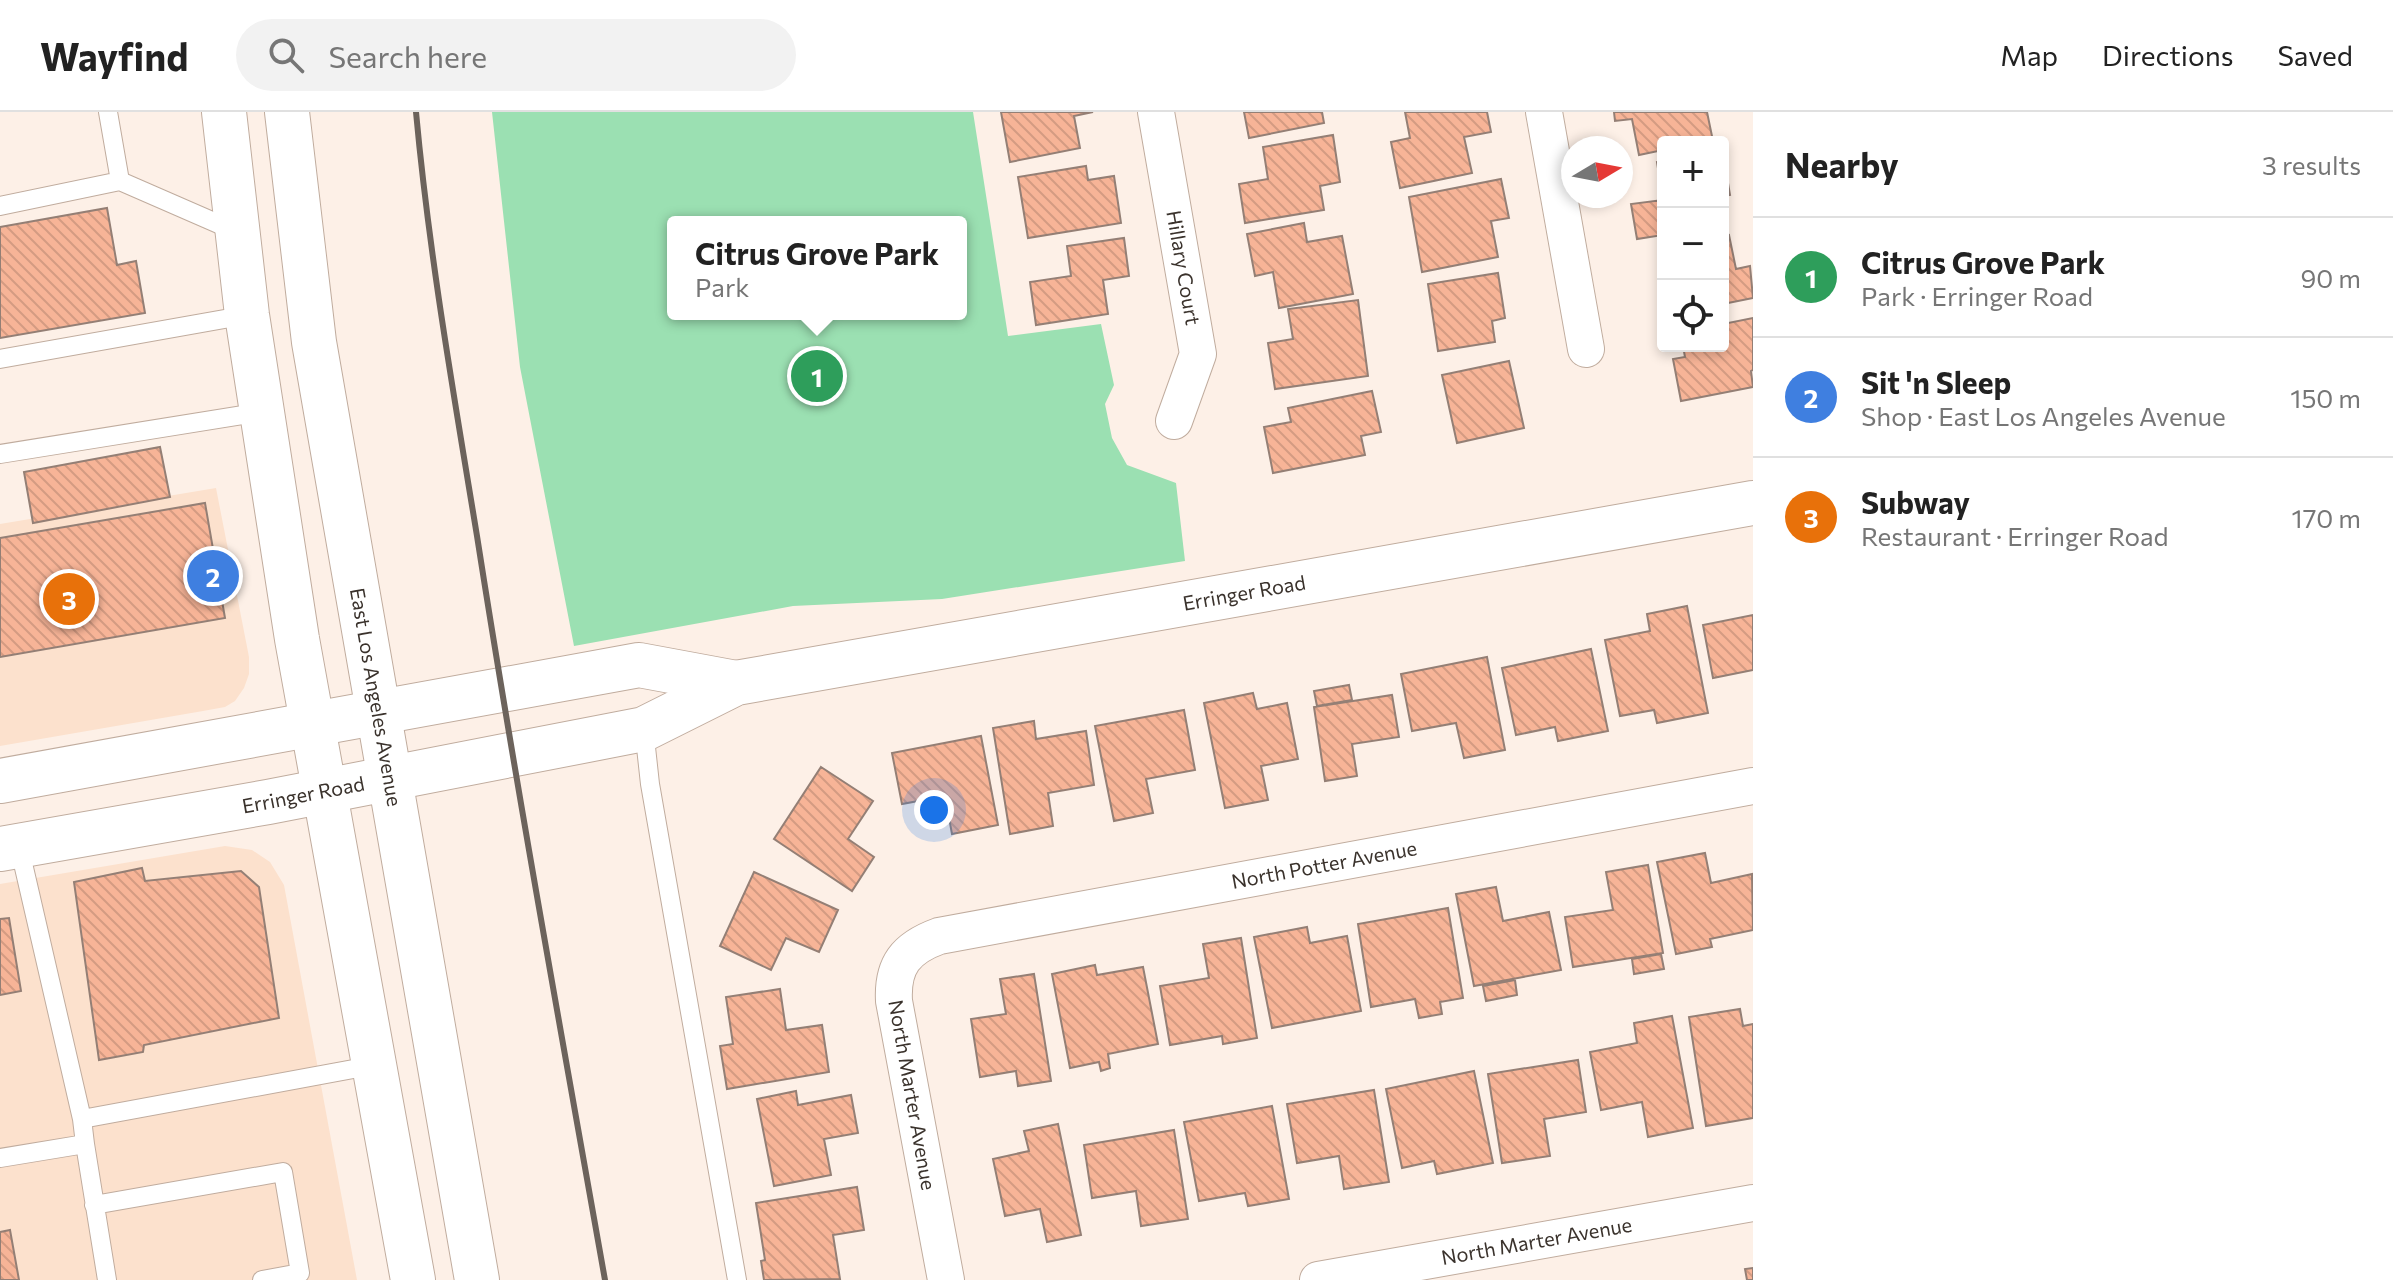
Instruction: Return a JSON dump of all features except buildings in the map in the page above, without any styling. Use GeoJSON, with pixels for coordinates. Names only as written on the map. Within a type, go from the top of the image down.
{"type":"FeatureCollection","features":[{"type":"Feature","properties":{"kind":"main road"},"geometry":{"type":"LineString","coordinates":[[224,112],[247,315],[262,412],[313,724],[413,1280]]}},
{"type":"Feature","properties":{"kind":"main road","name":"East Los Angeles Avenue"},"geometry":{"type":"LineString","coordinates":[[287,112],[314,342],[477,1280]]}},
{"type":"Feature","properties":{"kind":"main road","name":"Erringer Road"},"geometry":{"type":"LineString","coordinates":[[10,847],[644,729],[736,683],[1753,503]]}},
{"type":"Feature","properties":{"kind":"main road","name":"Erringer Road"},"geometry":{"type":"LineString","coordinates":[[0,781],[639,665],[736,683]]}},
{"type":"Feature","properties":{"kind":"street","name":"Hillary Court"},"geometry":{"type":"LineString","coordinates":[[1156,112],[1198,354],[1174,421]]}},
{"type":"Feature","properties":{"kind":"street"},"geometry":{"type":"LineString","coordinates":[[1544,112],[1586,349]]}},
{"type":"Feature","properties":{"kind":"street","name":"North Potter Avenue"},"geometry":{"type":"LineString","coordinates":[[903,960],[918,944],[939,936],[1753,786]]}},
{"type":"Feature","properties":{"kind":"street","name":"North Marter Avenue"},"geometry":{"type":"LineString","coordinates":[[903,960],[893,979],[894,1001],[946,1280]]}},
{"type":"Feature","properties":{"kind":"street","name":"North Marter Avenue"},"geometry":{"type":"LineString","coordinates":[[1318,1280],[1753,1203]]}},
{"type":"Feature","properties":{"kind":"lane"},"geometry":{"type":"LineString","coordinates":[[108,112],[120,181]]}},
{"type":"Feature","properties":{"kind":"lane"},"geometry":{"type":"LineString","coordinates":[[0,206],[120,181],[238,232]]}},
{"type":"Feature","properties":{"kind":"lane"},"geometry":{"type":"LineString","coordinates":[[0,359],[247,315]]}},
{"type":"Feature","properties":{"kind":"lane"},"geometry":{"type":"LineString","coordinates":[[0,454],[262,412]]}},
{"type":"Feature","properties":{"kind":"lane"},"geometry":{"type":"LineString","coordinates":[[644,729],[650,784],[737,1280]]}},
{"type":"Feature","properties":{"kind":"lane"},"geometry":{"type":"LineString","coordinates":[[10,847],[82,1119],[107,1280]]}},
{"type":"Feature","properties":{"kind":"lane"},"geometry":{"type":"LineString","coordinates":[[82,1119],[375,1065]]}},
{"type":"Feature","properties":{"kind":"lane"},"geometry":{"type":"LineString","coordinates":[[0,1158],[85,1144]]}},
{"type":"Feature","properties":{"kind":"lane"},"geometry":{"type":"LineString","coordinates":[[94,1205],[283,1172],[300,1273],[262,1280]]}},
{"type":"Feature","properties":{"kind":"shaded area"},"geometry":{"type":"Polygon","coordinates":[[[216,488],[249,657],[249,674],[235,701],[225,707],[0,746],[0,524],[216,488]]]}},
{"type":"Feature","properties":{"kind":"shaded area"},"geometry":{"type":"Polygon","coordinates":[[[225,846],[252,850],[270,862],[284,885],[357,1280],[0,1280],[0,884],[225,846]]]}},
{"type":"Feature","properties":{"kind":"green space"},"geometry":{"type":"Polygon","coordinates":[[[492,112],[973,112],[1008,336],[1101,324],[1114,385],[1105,404],[1112,438],[1127,465],[1176,483],[1185,561],[942,599],[793,606],[574,646],[520,367],[492,112]]]}},
{"type":"Feature","properties":{"kind":"railway"},"geometry":{"type":"LineString","coordinates":[[416,112],[451,378],[523,815],[605,1280]]}},
{"type":"Feature","properties":{"kind":"place","name":"Citrus Grove Park"},"geometry":{"type":"Point","coordinates":[817,376]}},
{"type":"Feature","properties":{"kind":"place","name":"Sit 'n Sleep"},"geometry":{"type":"Point","coordinates":[213,576]}},
{"type":"Feature","properties":{"kind":"place","name":"Subway"},"geometry":{"type":"Point","coordinates":[69,599]}}]}
